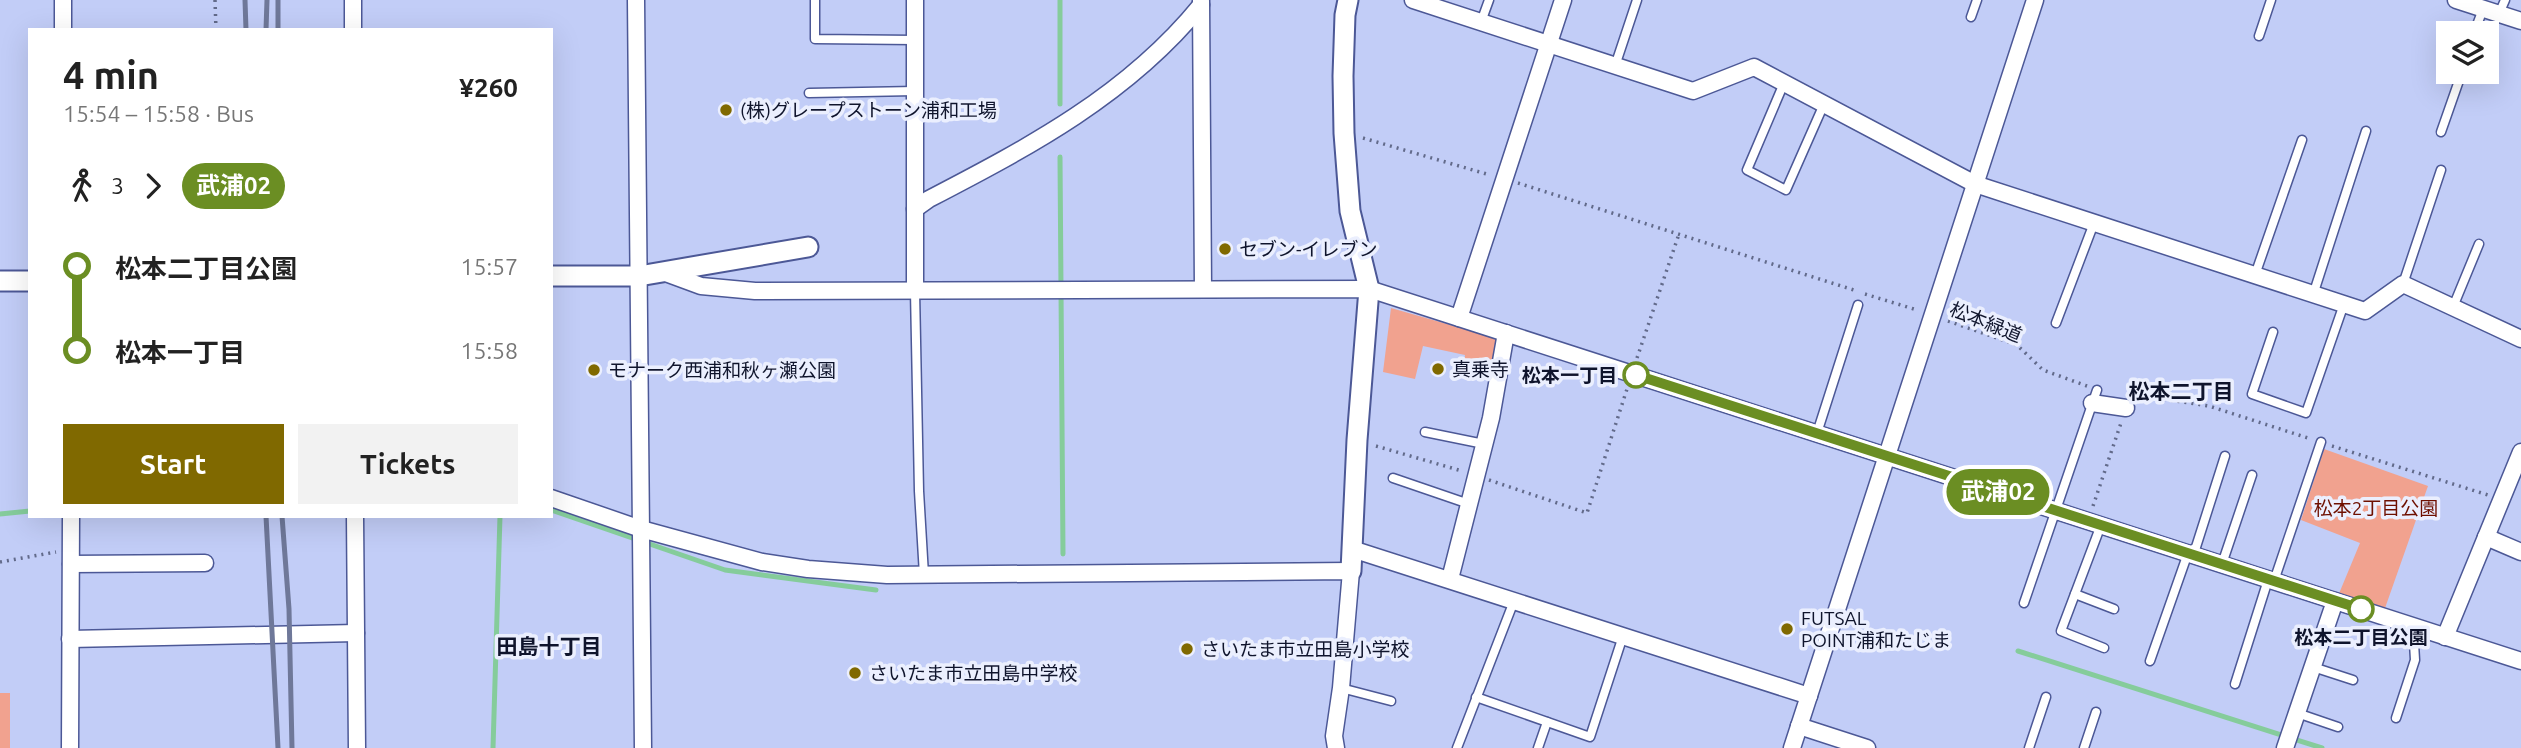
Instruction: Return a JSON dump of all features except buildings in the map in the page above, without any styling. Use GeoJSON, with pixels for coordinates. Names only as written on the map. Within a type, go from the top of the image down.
{"type":"FeatureCollection","features":[{"type":"Feature","properties":{"kind":"street"},"geometry":{"type":"LineString","coordinates":[[63,0],[63,28]]}},
{"type":"Feature","properties":{"kind":"street"},"geometry":{"type":"LineString","coordinates":[[353,0],[353,28]]}},
{"type":"Feature","properties":{"kind":"street"},"geometry":{"type":"LineString","coordinates":[[636,0],[643,748]]}},
{"type":"Feature","properties":{"kind":"street"},"geometry":{"type":"LineString","coordinates":[[915,0],[915,290]]}},
{"type":"Feature","properties":{"kind":"street"},"geometry":{"type":"LineString","coordinates":[[1336,748],[1334,736],[1351,571],[1357,440],[1369,289],[1350,211],[1345,146],[1343,76],[1348,0]]}},
{"type":"Feature","properties":{"kind":"street"},"geometry":{"type":"LineString","coordinates":[[1413,0],[1693,91],[1755,67],[1975,184],[2365,311],[2403,284],[2521,339]]}},
{"type":"Feature","properties":{"kind":"street"},"geometry":{"type":"LineString","coordinates":[[1459,318],[1563,0]]}},
{"type":"Feature","properties":{"kind":"street"},"geometry":{"type":"LineString","coordinates":[[1792,748],[2035,0]]}},
{"type":"Feature","properties":{"kind":"street"},"geometry":{"type":"LineString","coordinates":[[2456,0],[2483,9],[2502,7],[2521,21]]}},
{"type":"Feature","properties":{"kind":"street"},"geometry":{"type":"LineString","coordinates":[[1201,3],[1203,289]]}},
{"type":"Feature","properties":{"kind":"street"},"geometry":{"type":"LineString","coordinates":[[915,209],[1028,147],[1128,80],[1177,35],[1201,3]]}},
{"type":"Feature","properties":{"kind":"street"},"geometry":{"type":"LineString","coordinates":[[553,276],[639,276],[808,247]]}},
{"type":"Feature","properties":{"kind":"street"},"geometry":{"type":"LineString","coordinates":[[663,272],[701,286],[755,291],[1369,289],[2521,661]]}},
{"type":"Feature","properties":{"kind":"street"},"geometry":{"type":"LineString","coordinates":[[0,281],[28,281]]}},
{"type":"Feature","properties":{"kind":"street"},"geometry":{"type":"LineString","coordinates":[[1450,579],[1484,444],[1506,333]]}},
{"type":"Feature","properties":{"kind":"street"},"geometry":{"type":"LineString","coordinates":[[2094,396],[2130,402]]}},
{"type":"Feature","properties":{"kind":"street"},"geometry":{"type":"LineString","coordinates":[[2445,637],[2519,462]]}},
{"type":"Feature","properties":{"kind":"street"},"geometry":{"type":"LineString","coordinates":[[553,499],[641,530],[762,562],[808,569],[924,575],[1351,571]]}},
{"type":"Feature","properties":{"kind":"street"},"geometry":{"type":"LineString","coordinates":[[70,748],[71,518]]}},
{"type":"Feature","properties":{"kind":"street"},"geometry":{"type":"LineString","coordinates":[[355,518],[357,748]]}},
{"type":"Feature","properties":{"kind":"street"},"geometry":{"type":"LineString","coordinates":[[2486,537],[2521,552]]}},
{"type":"Feature","properties":{"kind":"street"},"geometry":{"type":"LineString","coordinates":[[1352,549],[1809,696]]}},
{"type":"Feature","properties":{"kind":"street"},"geometry":{"type":"LineString","coordinates":[[71,556],[205,563]]}},
{"type":"Feature","properties":{"kind":"street"},"geometry":{"type":"LineString","coordinates":[[2286,748],[2335,601]]}},
{"type":"Feature","properties":{"kind":"street"},"geometry":{"type":"LineString","coordinates":[[71,639],[356,633]]}},
{"type":"Feature","properties":{"kind":"street"},"geometry":{"type":"LineString","coordinates":[[1799,726],[1867,748]]}},
{"type":"Feature","properties":{"kind":"lane"},"geometry":{"type":"LineString","coordinates":[[815,0],[815,39],[915,40]]}},
{"type":"Feature","properties":{"kind":"lane"},"geometry":{"type":"LineString","coordinates":[[1481,22],[1489,0]]}},
{"type":"Feature","properties":{"kind":"lane"},"geometry":{"type":"LineString","coordinates":[[1615,66],[1637,0]]}},
{"type":"Feature","properties":{"kind":"lane"},"geometry":{"type":"LineString","coordinates":[[1971,17],[1977,0]]}},
{"type":"Feature","properties":{"kind":"lane"},"geometry":{"type":"LineString","coordinates":[[2259,36],[2271,0]]}},
{"type":"Feature","properties":{"kind":"lane"},"geometry":{"type":"LineString","coordinates":[[2478,21],[2483,9]]}},
{"type":"Feature","properties":{"kind":"lane"},"geometry":{"type":"LineString","coordinates":[[1784,83],[1747,170],[1786,190],[1824,104]]}},
{"type":"Feature","properties":{"kind":"lane"},"geometry":{"type":"LineString","coordinates":[[2441,132],[2458,84]]}},
{"type":"Feature","properties":{"kind":"lane"},"geometry":{"type":"LineString","coordinates":[[809,93],[915,91]]}},
{"type":"Feature","properties":{"kind":"lane"},"geometry":{"type":"LineString","coordinates":[[2313,295],[2367,131]]}},
{"type":"Feature","properties":{"kind":"lane"},"geometry":{"type":"LineString","coordinates":[[2255,275],[2302,140]]}},
{"type":"Feature","properties":{"kind":"lane"},"geometry":{"type":"LineString","coordinates":[[2403,284],[2441,170]]}},
{"type":"Feature","properties":{"kind":"lane"},"geometry":{"type":"LineString","coordinates":[[2056,323],[2094,223]]}},
{"type":"Feature","properties":{"kind":"lane"},"geometry":{"type":"LineString","coordinates":[[2453,307],[2479,244]]}},
{"type":"Feature","properties":{"kind":"lane"},"geometry":{"type":"LineString","coordinates":[[915,290],[919,491],[924,575]]}},
{"type":"Feature","properties":{"kind":"lane"},"geometry":{"type":"LineString","coordinates":[[2273,332],[2252,394],[2306,412],[2344,304]]}},
{"type":"Feature","properties":{"kind":"lane"},"geometry":{"type":"LineString","coordinates":[[1817,433],[1858,305]]}},
{"type":"Feature","properties":{"kind":"lane"},"geometry":{"type":"LineString","coordinates":[[2024,603],[2094,396]]}},
{"type":"Feature","properties":{"kind":"lane"},"geometry":{"type":"LineString","coordinates":[[1425,432],[1484,444]]}},
{"type":"Feature","properties":{"kind":"lane"},"geometry":{"type":"LineString","coordinates":[[2235,684],[2321,442]]}},
{"type":"Feature","properties":{"kind":"lane"},"geometry":{"type":"LineString","coordinates":[[2150,661],[2188,553],[2196,547],[2225,456]]}},
{"type":"Feature","properties":{"kind":"lane"},"geometry":{"type":"LineString","coordinates":[[2222,564],[2252,475]]}},
{"type":"Feature","properties":{"kind":"lane"},"geometry":{"type":"LineString","coordinates":[[1393,478],[1469,504]]}},
{"type":"Feature","properties":{"kind":"lane"},"geometry":{"type":"LineString","coordinates":[[2094,523],[2075,594],[2061,631],[2104,648]]}},
{"type":"Feature","properties":{"kind":"lane"},"geometry":{"type":"LineString","coordinates":[[2075,594],[2114,609]]}},
{"type":"Feature","properties":{"kind":"lane"},"geometry":{"type":"LineString","coordinates":[[1457,748],[1514,600]]}},
{"type":"Feature","properties":{"kind":"lane"},"geometry":{"type":"LineString","coordinates":[[2396,718],[2415,660],[2413,626]]}},
{"type":"Feature","properties":{"kind":"lane"},"geometry":{"type":"LineString","coordinates":[[1476,697],[1590,737],[1623,636]]}},
{"type":"Feature","properties":{"kind":"lane"},"geometry":{"type":"LineString","coordinates":[[2313,667],[2353,680]]}},
{"type":"Feature","properties":{"kind":"lane"},"geometry":{"type":"LineString","coordinates":[[1341,688],[1391,701]]}},
{"type":"Feature","properties":{"kind":"lane"},"geometry":{"type":"LineString","coordinates":[[2029,748],[2046,697]]}},
{"type":"Feature","properties":{"kind":"lane"},"geometry":{"type":"LineString","coordinates":[[2084,748],[2096,712]]}},
{"type":"Feature","properties":{"kind":"lane"},"geometry":{"type":"LineString","coordinates":[[2297,713],[2338,727]]}},
{"type":"Feature","properties":{"kind":"lane"},"geometry":{"type":"LineString","coordinates":[[1538,748],[1547,722]]}},
{"type":"Feature","properties":{"kind":"path"},"geometry":{"type":"LineString","coordinates":[[215,0],[216,28]]}},
{"type":"Feature","properties":{"kind":"path","name":"松本緑道"},"geometry":{"type":"LineString","coordinates":[[1632,374],[1679,234],[1933,315],[2017,345],[2043,370],[2094,396]]}},
{"type":"Feature","properties":{"kind":"path"},"geometry":{"type":"LineString","coordinates":[[1357,440],[1476,475],[1587,513],[1632,374]]}},
{"type":"Feature","properties":{"kind":"path"},"geometry":{"type":"LineString","coordinates":[[2094,523],[2130,402],[2209,406],[2502,499]]}},
{"type":"Feature","properties":{"kind":"path"},"geometry":{"type":"LineString","coordinates":[[0,562],[71,556]]}},
{"type":"Feature","properties":{"kind":"green space"},"geometry":{"type":"Polygon","coordinates":[[[1391,308],[1489,336],[1497,341],[1490,371],[1464,363],[1465,355],[1423,346],[1415,379],[1383,372],[1391,308]]]}},
{"type":"Feature","properties":{"kind":"green space","name":"松本2丁目公園"},"geometry":{"type":"Polygon","coordinates":[[[2324,449],[2428,486],[2384,611],[2338,596],[2360,543],[2301,520],[2324,449]]]}},
{"type":"Feature","properties":{"kind":"green space"},"geometry":{"type":"Polygon","coordinates":[[[0,693],[10,693],[10,748],[0,748],[0,693]]]}},
{"type":"Feature","properties":{"kind":"waterway"},"geometry":{"type":"LineString","coordinates":[[1060,0],[1060,104]]}},
{"type":"Feature","properties":{"kind":"waterway"},"geometry":{"type":"LineString","coordinates":[[1060,157],[1063,554]]}},
{"type":"Feature","properties":{"kind":"waterway"},"geometry":{"type":"LineString","coordinates":[[0,514],[28,511]]}},
{"type":"Feature","properties":{"kind":"waterway"},"geometry":{"type":"LineString","coordinates":[[553,511],[725,570],[876,590]]}},
{"type":"Feature","properties":{"kind":"waterway"},"geometry":{"type":"LineString","coordinates":[[493,748],[500,518]]}},
{"type":"Feature","properties":{"kind":"waterway"},"geometry":{"type":"LineString","coordinates":[[2018,651],[2322,748]]}},
{"type":"Feature","properties":{"kind":"railway"},"geometry":{"type":"LineString","coordinates":[[245,0],[246,28]]}},
{"type":"Feature","properties":{"kind":"railway"},"geometry":{"type":"LineString","coordinates":[[266,28],[267,0]]}},
{"type":"Feature","properties":{"kind":"railway"},"geometry":{"type":"LineString","coordinates":[[278,0],[278,28]]}},
{"type":"Feature","properties":{"kind":"railway"},"geometry":{"type":"LineString","coordinates":[[266,518],[278,748]]}},
{"type":"Feature","properties":{"kind":"railway"},"geometry":{"type":"LineString","coordinates":[[282,518],[289,609],[292,748]]}},
{"type":"Feature","properties":{"kind":"bus line","name":"武浦02"},"geometry":{"type":"LineString","coordinates":[[1636,375],[2361,609]]}},
{"type":"Feature","properties":{"kind":"place","name":"(株)グレープストーン浦和工場"},"geometry":{"type":"Point","coordinates":[726,110]}},
{"type":"Feature","properties":{"kind":"place","name":"セブン-イレブン"},"geometry":{"type":"Point","coordinates":[1225,249]}},
{"type":"Feature","properties":{"kind":"place","name":"真乗寺"},"geometry":{"type":"Point","coordinates":[1438,369]}},
{"type":"Feature","properties":{"kind":"place","name":"モナーク西浦和秋ヶ瀬公園"},"geometry":{"type":"Point","coordinates":[594,370]}},
{"type":"Feature","properties":{"kind":"place","name":"松本一丁目"},"geometry":{"type":"Point","coordinates":[1636,375]}},
{"type":"Feature","properties":{"kind":"place","name":"松本二丁目公園"},"geometry":{"type":"Point","coordinates":[2361,609]}},
{"type":"Feature","properties":{"kind":"place","name":"FUTSAL POINT浦和たじま"},"geometry":{"type":"Point","coordinates":[1787,629]}},
{"type":"Feature","properties":{"kind":"place","name":"さいたま市立田島小学校"},"geometry":{"type":"Point","coordinates":[1187,649]}},
{"type":"Feature","properties":{"kind":"place","name":"さいたま市立田島中学校"},"geometry":{"type":"Point","coordinates":[855,673]}},
{"type":"Feature","properties":{"kind":"district","name":"松本二丁目"},"geometry":{"type":"Point","coordinates":[2181,391]}},
{"type":"Feature","properties":{"kind":"district","name":"田島十丁目"},"geometry":{"type":"Point","coordinates":[549,646]}}]}
